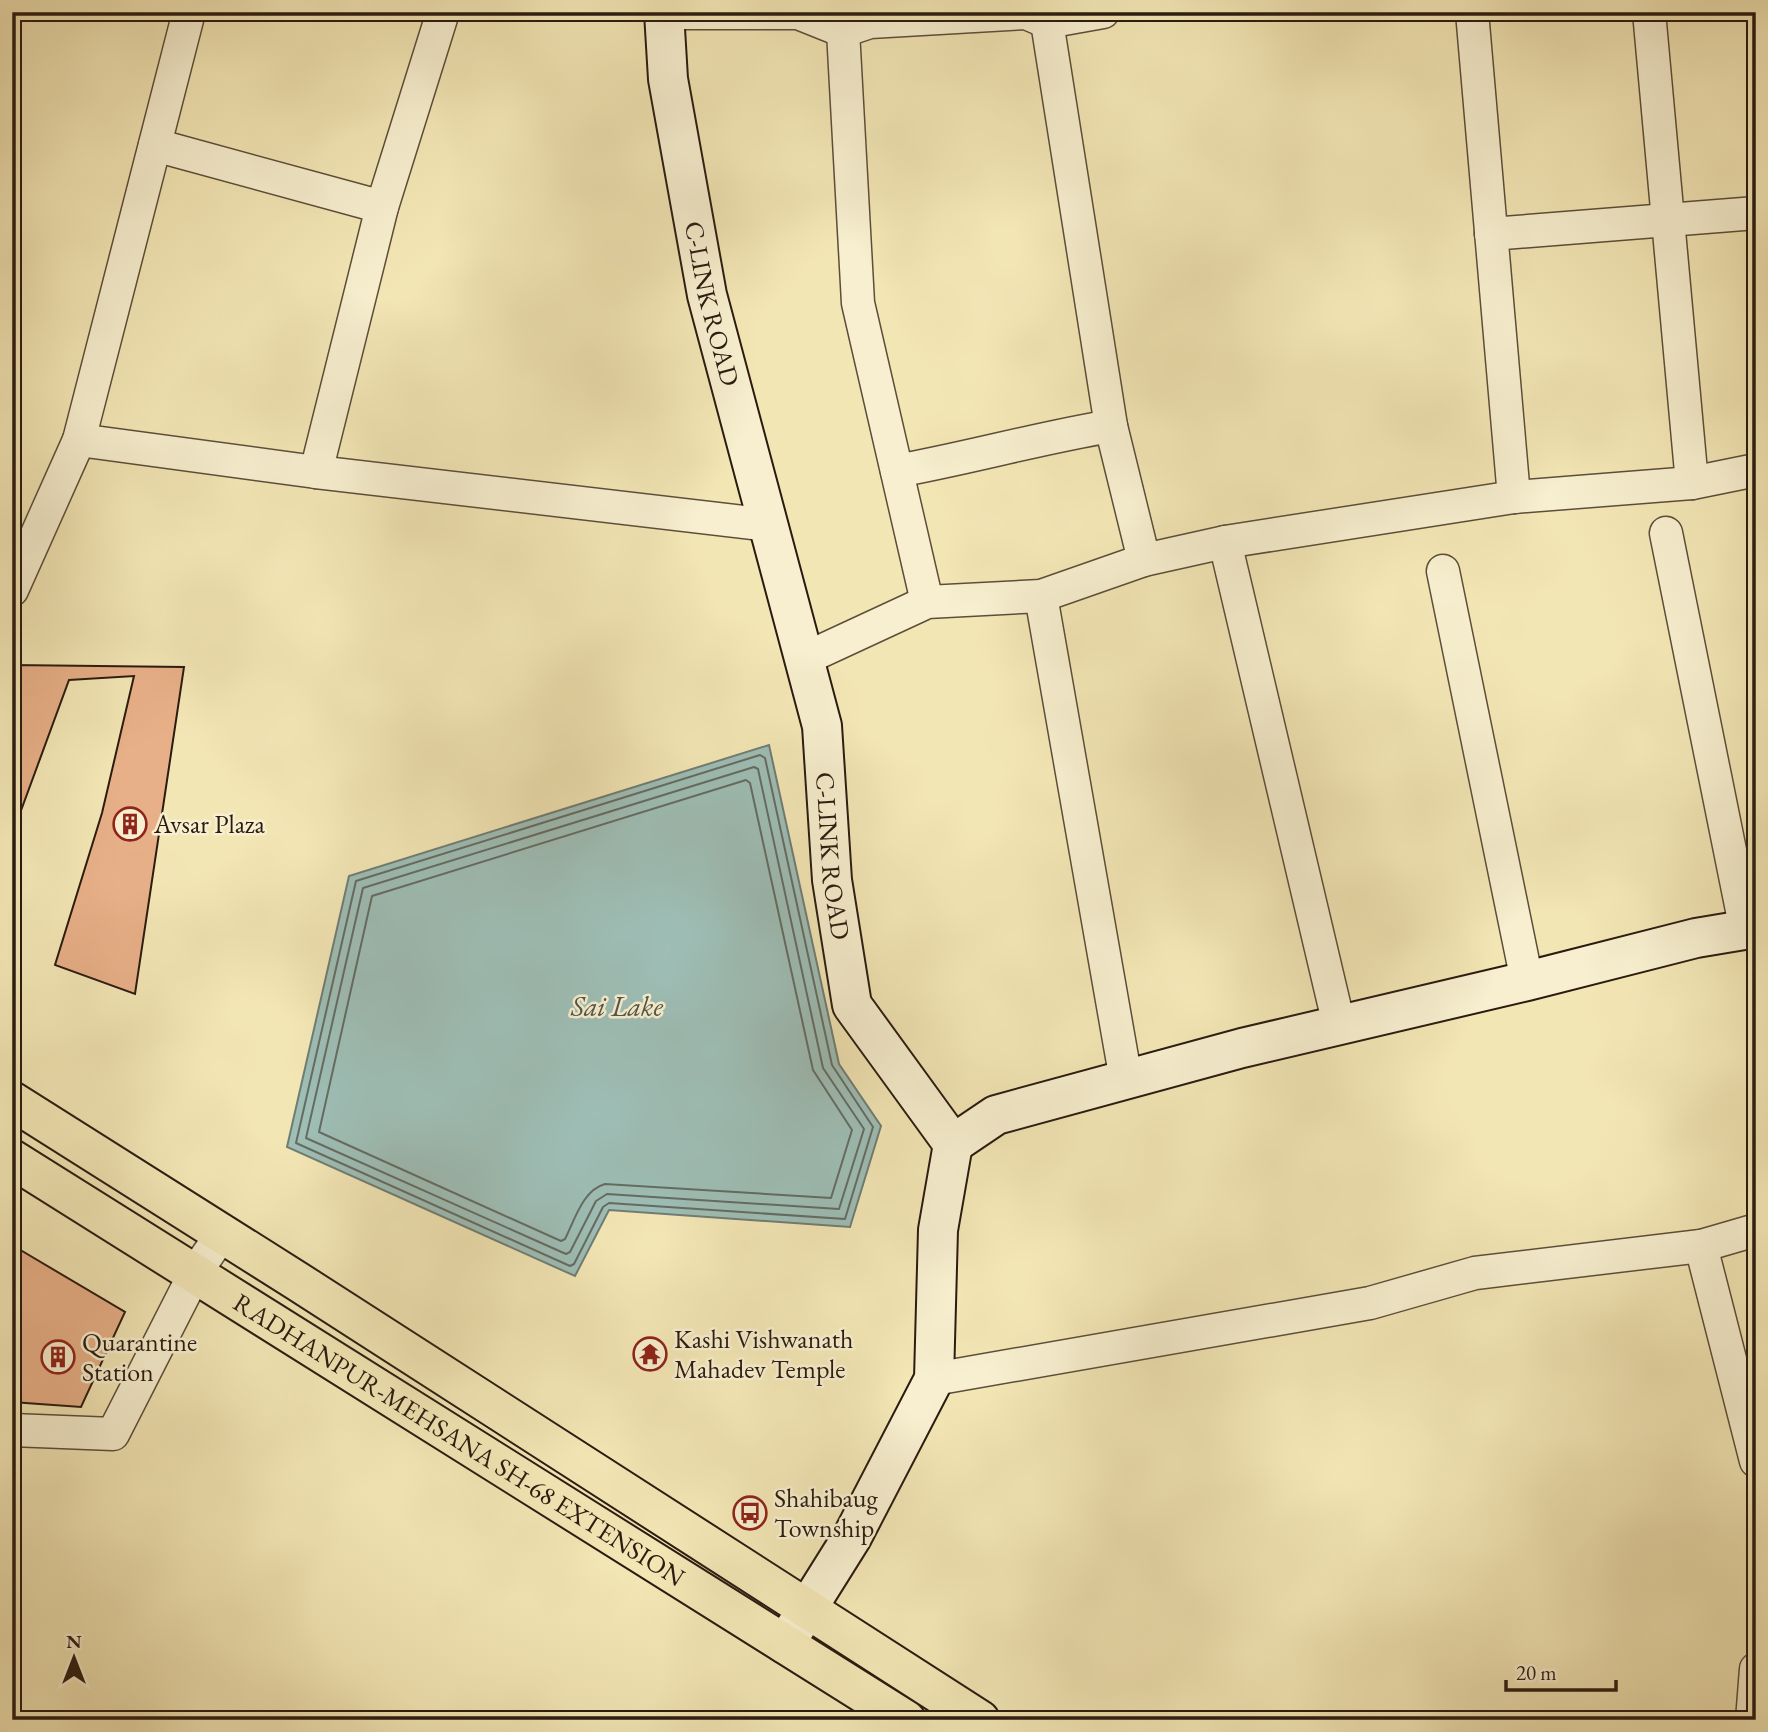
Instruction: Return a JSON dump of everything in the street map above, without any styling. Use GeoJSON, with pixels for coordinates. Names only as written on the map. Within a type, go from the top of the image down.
{"type":"FeatureCollection","features":[{"type":"Feature","properties":{"kind":"highway"},"geometry":{"type":"LineString","coordinates":[[12,1101],[980,1720]]}},
{"type":"Feature","properties":{"kind":"highway","name":"RADHANPUR-MEHSANA SH-68 EXTENSION"},"geometry":{"type":"LineString","coordinates":[[12,1159],[906,1720]]}},
{"type":"Feature","properties":{"kind":"street"},"geometry":{"type":"LineString","coordinates":[[12,590],[79,440],[189,12]]}},
{"type":"Feature","properties":{"kind":"street"},"geometry":{"type":"LineString","coordinates":[[316,472],[382,207],[443,12]]}},
{"type":"Feature","properties":{"kind":"street"},"geometry":{"type":"LineString","coordinates":[[664,12],[798,12],[843,31],[870,22],[1026,12],[1048,22],[1103,12]]}},
{"type":"Feature","properties":{"kind":"street","name":"C-LINK ROAD"},"geometry":{"type":"LineString","coordinates":[[664,12],[668,79],[707,295],[822,726],[832,880],[852,1005],[953,1144]]}},
{"type":"Feature","properties":{"kind":"street"},"geometry":{"type":"LineString","coordinates":[[1472,12],[1514,497]]}},
{"type":"Feature","properties":{"kind":"street"},"geometry":{"type":"LineString","coordinates":[[1649,12],[1692,483]]}},
{"type":"Feature","properties":{"kind":"street"},"geometry":{"type":"LineString","coordinates":[[1048,22],[1111,425],[1144,560]]}},
{"type":"Feature","properties":{"kind":"street"},"geometry":{"type":"LineString","coordinates":[[843,31],[858,303],[927,602]]}},
{"type":"Feature","properties":{"kind":"street"},"geometry":{"type":"LineString","coordinates":[[155,145],[382,207]]}},
{"type":"Feature","properties":{"kind":"street"},"geometry":{"type":"LineString","coordinates":[[1492,234],[1756,213]]}},
{"type":"Feature","properties":{"kind":"street"},"geometry":{"type":"LineString","coordinates":[[897,471],[1111,425]]}},
{"type":"Feature","properties":{"kind":"street"},"geometry":{"type":"LineString","coordinates":[[79,440],[316,472],[770,525]]}},
{"type":"Feature","properties":{"kind":"street"},"geometry":{"type":"LineString","coordinates":[[804,659],[927,602],[1041,596],[1144,560],[1225,542],[1514,497],[1692,483],[1756,470]]}},
{"type":"Feature","properties":{"kind":"street"},"geometry":{"type":"LineString","coordinates":[[785,1644],[852,1537],[934,1379],[938,1230],[953,1144],[996,1115],[1242,1048],[1696,938],[1751,929],[1666,533]]}},
{"type":"Feature","properties":{"kind":"street"},"geometry":{"type":"LineString","coordinates":[[1225,542],[1339,1025]]}},
{"type":"Feature","properties":{"kind":"street"},"geometry":{"type":"LineString","coordinates":[[1443,571],[1527,981]]}},
{"type":"Feature","properties":{"kind":"street"},"geometry":{"type":"LineString","coordinates":[[1041,596],[1126,1080]]}},
{"type":"Feature","properties":{"kind":"street"},"geometry":{"type":"LineString","coordinates":[[934,1379],[1370,1303],[1475,1273],[1701,1246],[1756,1230]]}},
{"type":"Feature","properties":{"kind":"street"},"geometry":{"type":"LineString","coordinates":[[12,1430],[114,1434],[195,1273],[222,1234]]}},
{"type":"Feature","properties":{"kind":"street"},"geometry":{"type":"LineString","coordinates":[[1701,1246],[1756,1461]]}},
{"type":"Feature","properties":{"kind":"street"},"geometry":{"type":"LineString","coordinates":[[1752,1720],[1756,1669]]}},
{"type":"Feature","properties":{"kind":"water","name":"Sai Lake"},"geometry":{"type":"Polygon","coordinates":[[[769,745],[839,1064],[881,1126],[850,1227],[609,1210],[575,1276],[287,1147],[349,876],[769,745]]]}},
{"type":"Feature","properties":{"kind":"building","name":"Avsar Plaza"},"geometry":{"type":"Polygon","coordinates":[[[12,665],[184,667],[135,994],[55,965],[102,813],[134,676],[69,680],[12,835],[12,665]]]}},
{"type":"Feature","properties":{"kind":"building","name":"Quarantine Station"},"geometry":{"type":"Polygon","coordinates":[[[12,1245],[125,1312],[81,1407],[12,1402],[12,1245]]]}},
{"type":"Feature","properties":{"kind":"place","name":"Avsar Plaza"},"geometry":{"type":"Point","coordinates":[130,824]}},
{"type":"Feature","properties":{"kind":"place","name":"Kashi Vishwanath Mahadev Temple"},"geometry":{"type":"Point","coordinates":[650,1354]}},
{"type":"Feature","properties":{"kind":"place","name":"Quarantine Station"},"geometry":{"type":"Point","coordinates":[58,1357]}},
{"type":"Feature","properties":{"kind":"place","name":"Shahibaug Township"},"geometry":{"type":"Point","coordinates":[750,1513]}}]}
